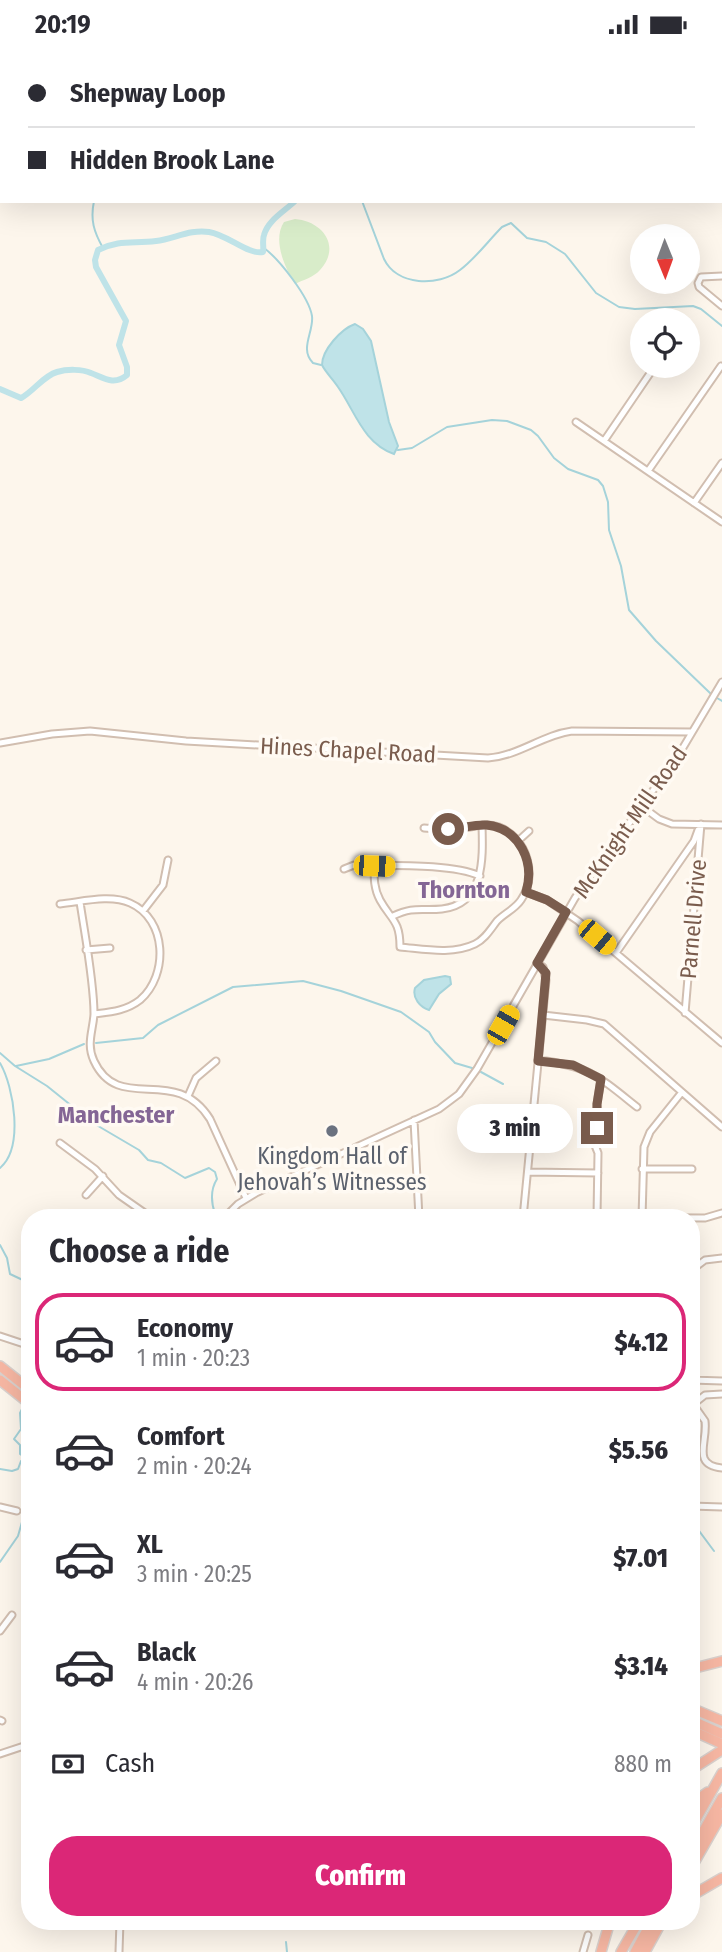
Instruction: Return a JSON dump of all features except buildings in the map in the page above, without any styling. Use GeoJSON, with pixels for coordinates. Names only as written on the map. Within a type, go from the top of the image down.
{"type":"FeatureCollection","features":[{"type":"Feature","properties":{"kind":"highway"},"geometry":{"type":"LineString","coordinates":[[0,1366],[21,1383]]}},
{"type":"Feature","properties":{"kind":"highway"},"geometry":{"type":"LineString","coordinates":[[0,1380],[21,1397]]}},
{"type":"Feature","properties":{"kind":"highway"},"geometry":{"type":"LineString","coordinates":[[700,1667],[722,1661]]}},
{"type":"Feature","properties":{"kind":"highway"},"geometry":{"type":"LineString","coordinates":[[700,1711],[722,1721]]}},
{"type":"Feature","properties":{"kind":"highway"},"geometry":{"type":"LineString","coordinates":[[700,1724],[722,1734]]}},
{"type":"Feature","properties":{"kind":"highway"},"geometry":{"type":"LineString","coordinates":[[700,1734],[722,1744]]}},
{"type":"Feature","properties":{"kind":"highway"},"geometry":{"type":"LineString","coordinates":[[700,1764],[722,1751]]}},
{"type":"Feature","properties":{"kind":"highway"},"geometry":{"type":"LineString","coordinates":[[700,1812],[722,1773]]}},
{"type":"Feature","properties":{"kind":"highway"},"geometry":{"type":"LineString","coordinates":[[700,1797],[715,1786]]}},
{"type":"Feature","properties":{"kind":"highway"},"geometry":{"type":"LineString","coordinates":[[700,1837],[722,1798]]}},
{"type":"Feature","properties":{"kind":"highway"},"geometry":{"type":"LineString","coordinates":[[700,1852],[722,1814]]}},
{"type":"Feature","properties":{"kind":"highway"},"geometry":{"type":"LineString","coordinates":[[700,1891],[722,1878]]}},
{"type":"Feature","properties":{"kind":"highway"},"geometry":{"type":"LineString","coordinates":[[601,1952],[607,1930]]}},
{"type":"Feature","properties":{"kind":"highway"},"geometry":{"type":"LineString","coordinates":[[621,1952],[634,1930]]}},
{"type":"Feature","properties":{"kind":"highway"},"geometry":{"type":"LineString","coordinates":[[635,1952],[647,1930]]}},
{"type":"Feature","properties":{"kind":"highway"},"geometry":{"type":"LineString","coordinates":[[645,1952],[658,1930]]}},
{"type":"Feature","properties":{"kind":"street"},"geometry":{"type":"LineString","coordinates":[[722,276],[701,277],[698,283],[699,287],[722,306]]}},
{"type":"Feature","properties":{"kind":"street"},"geometry":{"type":"LineString","coordinates":[[648,471],[721,366]]}},
{"type":"Feature","properties":{"kind":"street"},"geometry":{"type":"LineString","coordinates":[[604,441],[647,378]]}},
{"type":"Feature","properties":{"kind":"street"},"geometry":{"type":"LineString","coordinates":[[576,422],[722,522]]}},
{"type":"Feature","properties":{"kind":"street"},"geometry":{"type":"LineString","coordinates":[[694,503],[722,463]]}},
{"type":"Feature","properties":{"kind":"street","name":"McKnight Mill Road"},"geometry":{"type":"LineString","coordinates":[[234,1209],[246,1198],[447,1104],[464,1089],[566,912],[678,756],[722,682]]}},
{"type":"Feature","properties":{"kind":"street","name":"Hines Chapel Road"},"geometry":{"type":"LineString","coordinates":[[0,743],[90,731],[186,741],[488,758],[510,755],[556,734],[572,731],[692,732]]}},
{"type":"Feature","properties":{"kind":"street"},"geometry":{"type":"LineString","coordinates":[[640,806],[668,823],[722,825]]}},
{"type":"Feature","properties":{"kind":"street"},"geometry":{"type":"LineString","coordinates":[[616,953],[694,841],[701,824]]}},
{"type":"Feature","properties":{"kind":"street","name":"Parnell Drive"},"geometry":{"type":"LineString","coordinates":[[685,1013],[701,824]]}},
{"type":"Feature","properties":{"kind":"street"},"geometry":{"type":"LineString","coordinates":[[374,866],[375,886],[380,899],[393,916],[400,935],[400,947],[446,950],[477,944],[502,917],[517,906],[526,892],[529,864],[518,841],[499,828],[482,825],[459,829],[424,828]]}},
{"type":"Feature","properties":{"kind":"street"},"geometry":{"type":"LineString","coordinates":[[393,916],[414,908],[445,908],[459,904],[475,888],[480,876],[482,825]]}},
{"type":"Feature","properties":{"kind":"street"},"geometry":{"type":"LineString","coordinates":[[518,841],[529,831]]}},
{"type":"Feature","properties":{"kind":"street"},"geometry":{"type":"LineString","coordinates":[[144,911],[163,885],[168,860]]}},
{"type":"Feature","properties":{"kind":"street"},"geometry":{"type":"LineString","coordinates":[[344,869],[354,866],[438,868],[480,876]]}},
{"type":"Feature","properties":{"kind":"street"},"geometry":{"type":"LineString","coordinates":[[526,892],[547,900],[566,912],[722,1043]]}},
{"type":"Feature","properties":{"kind":"street"},"geometry":{"type":"LineString","coordinates":[[60,904],[120,899],[144,911],[156,927],[159,957],[155,978],[149,990],[130,1007],[94,1014]]}},
{"type":"Feature","properties":{"kind":"street"},"geometry":{"type":"LineString","coordinates":[[80,902],[94,1014],[90,1050],[99,1069],[112,1081],[128,1089],[169,1090],[188,1095],[202,1107],[246,1198]]}},
{"type":"Feature","properties":{"kind":"street"},"geometry":{"type":"LineString","coordinates":[[86,950],[110,948]]}},
{"type":"Feature","properties":{"kind":"street"},"geometry":{"type":"LineString","coordinates":[[524,1209],[546,973],[537,963]]}},
{"type":"Feature","properties":{"kind":"street"},"geometry":{"type":"LineString","coordinates":[[543,1015],[604,1024],[722,1127]]}},
{"type":"Feature","properties":{"kind":"street"},"geometry":{"type":"LineString","coordinates":[[188,1095],[197,1078],[216,1061]]}},
{"type":"Feature","properties":{"kind":"street"},"geometry":{"type":"LineString","coordinates":[[538,1061],[573,1065],[601,1079],[637,1107]]}},
{"type":"Feature","properties":{"kind":"street"},"geometry":{"type":"LineString","coordinates":[[597,1128],[601,1079]]}},
{"type":"Feature","properties":{"kind":"street"},"geometry":{"type":"LineString","coordinates":[[642,1209],[643,1147],[650,1132],[682,1092]]}},
{"type":"Feature","properties":{"kind":"street"},"geometry":{"type":"LineString","coordinates":[[414,1120],[419,1209]]}},
{"type":"Feature","properties":{"kind":"street"},"geometry":{"type":"LineString","coordinates":[[60,1143],[138,1209]]}},
{"type":"Feature","properties":{"kind":"street"},"geometry":{"type":"LineString","coordinates":[[594,1143],[597,1149],[597,1209]]}},
{"type":"Feature","properties":{"kind":"street"},"geometry":{"type":"LineString","coordinates":[[642,1169],[692,1169]]}},
{"type":"Feature","properties":{"kind":"street"},"geometry":{"type":"LineString","coordinates":[[528,1173],[598,1173]]}},
{"type":"Feature","properties":{"kind":"street"},"geometry":{"type":"LineString","coordinates":[[86,1195],[103,1177]]}},
{"type":"Feature","properties":{"kind":"street"},"geometry":{"type":"LineString","coordinates":[[700,1218],[722,1213]]}},
{"type":"Feature","properties":{"kind":"street"},"geometry":{"type":"LineString","coordinates":[[700,1264],[705,1260],[722,1258]]}},
{"type":"Feature","properties":{"kind":"street"},"geometry":{"type":"LineString","coordinates":[[0,1336],[21,1343]]}},
{"type":"Feature","properties":{"kind":"street"},"geometry":{"type":"LineString","coordinates":[[700,1380],[722,1381]]}},
{"type":"Feature","properties":{"kind":"street"},"geometry":{"type":"LineString","coordinates":[[700,1399],[705,1395],[722,1394]]}},
{"type":"Feature","properties":{"kind":"street"},"geometry":{"type":"LineString","coordinates":[[700,1415],[705,1421],[705,1462],[710,1466],[722,1468]]}},
{"type":"Feature","properties":{"kind":"street"},"geometry":{"type":"LineString","coordinates":[[700,1506],[722,1507]]}},
{"type":"Feature","properties":{"kind":"street"},"geometry":{"type":"LineString","coordinates":[[0,1507],[17,1511]]}},
{"type":"Feature","properties":{"kind":"street"},"geometry":{"type":"LineString","coordinates":[[0,1631],[12,1615]]}},
{"type":"Feature","properties":{"kind":"street"},"geometry":{"type":"LineString","coordinates":[[0,1754],[21,1747]]}},
{"type":"Feature","properties":{"kind":"street"},"geometry":{"type":"LineString","coordinates":[[119,1952],[120,1930]]}},
{"type":"Feature","properties":{"kind":"street"},"geometry":{"type":"LineString","coordinates":[[583,1952],[588,1935]]}},
{"type":"Feature","properties":{"kind":"green space"},"geometry":{"type":"Polygon","coordinates":[[[295,219],[313,224],[321,230],[329,244],[329,252],[318,272],[295,284],[284,262],[279,237],[284,222],[295,219]]]}},
{"type":"Feature","properties":{"kind":"water"},"geometry":{"type":"Polygon","coordinates":[[[355,324],[363,329],[371,341],[389,422],[398,446],[394,454],[383,449],[367,434],[322,365],[325,353],[333,341],[355,324]]]}},
{"type":"Feature","properties":{"kind":"water"},"geometry":{"type":"Polygon","coordinates":[[[450,977],[451,984],[439,994],[429,1010],[423,1007],[416,999],[415,988],[424,980],[450,977]]]}},
{"type":"Feature","properties":{"kind":"waterway"},"geometry":{"type":"LineString","coordinates":[[94,203],[94,226],[103,248]]}},
{"type":"Feature","properties":{"kind":"waterway"},"geometry":{"type":"LineString","coordinates":[[0,389],[21,398],[47,377],[65,370],[83,371],[113,381],[127,375],[119,345],[126,321],[96,267],[98,250],[120,243],[156,241],[202,231],[216,234],[251,251],[263,252],[263,237],[269,225],[293,203]]}},
{"type":"Feature","properties":{"kind":"waterway"},"geometry":{"type":"LineString","coordinates":[[363,203],[384,259],[398,275],[408,279],[430,281],[451,276],[471,260],[502,227],[511,223],[527,238],[546,242],[565,254],[596,293],[619,307],[635,309],[693,306],[722,326]]}},
{"type":"Feature","properties":{"kind":"waterway"},"geometry":{"type":"LineString","coordinates":[[264,248],[285,269],[310,308],[312,322],[307,352],[313,363],[321,365]]}},
{"type":"Feature","properties":{"kind":"waterway"},"geometry":{"type":"LineString","coordinates":[[398,450],[412,448],[447,427],[492,420],[507,421],[531,430],[554,458],[568,469],[598,480],[608,502],[609,530],[621,566],[629,610],[656,641],[710,693]]}},
{"type":"Feature","properties":{"kind":"waterway"},"geometry":{"type":"LineString","coordinates":[[717,698],[722,701]]}},
{"type":"Feature","properties":{"kind":"waterway"},"geometry":{"type":"LineString","coordinates":[[96,1043],[143,1038],[158,1025],[233,987],[303,981],[401,1012],[429,1032],[455,1063],[472,1068]]}},
{"type":"Feature","properties":{"kind":"waterway"},"geometry":{"type":"LineString","coordinates":[[16,1066],[49,1059],[84,1044]]}},
{"type":"Feature","properties":{"kind":"waterway"},"geometry":{"type":"LineString","coordinates":[[0,1053],[93,1123],[139,1150],[148,1160],[161,1163],[185,1178],[209,1168],[215,1172],[217,1179],[212,1196],[214,1209]]}},
{"type":"Feature","properties":{"kind":"waterway"},"geometry":{"type":"LineString","coordinates":[[0,1063],[9,1087],[14,1117],[12,1147],[0,1168]]}},
{"type":"Feature","properties":{"kind":"waterway"},"geometry":{"type":"LineString","coordinates":[[481,1072],[503,1084]]}},
{"type":"Feature","properties":{"kind":"waterway"},"geometry":{"type":"LineString","coordinates":[[0,1245],[7,1258],[10,1274],[21,1279]]}},
{"type":"Feature","properties":{"kind":"waterway"},"geometry":{"type":"LineString","coordinates":[[21,1411],[21,1429]]}},
{"type":"Feature","properties":{"kind":"waterway"},"geometry":{"type":"LineString","coordinates":[[21,1429],[14,1439],[20,1445],[21,1455]]}},
{"type":"Feature","properties":{"kind":"waterway"},"geometry":{"type":"LineString","coordinates":[[0,1469],[18,1469],[21,1461]]}},
{"type":"Feature","properties":{"kind":"waterway"},"geometry":{"type":"LineString","coordinates":[[0,1562],[18,1536],[21,1526]]}},
{"type":"Feature","properties":{"kind":"waterway"},"geometry":{"type":"LineString","coordinates":[[700,1532],[714,1551]]}},
{"type":"Feature","properties":{"kind":"waterway"},"geometry":{"type":"LineString","coordinates":[[286,1942],[287,1952]]}},
{"type":"Feature","properties":{"kind":"place","name":"Kingdom Hall of Jehovah’s Witnesses"},"geometry":{"type":"Point","coordinates":[332,1131]}},
{"type":"Feature","properties":{"kind":"district","name":"Thornton"},"geometry":{"type":"Point","coordinates":[464,890]}},
{"type":"Feature","properties":{"kind":"district","name":"Manchester"},"geometry":{"type":"Point","coordinates":[116,1115]}},
{"type":"Feature","properties":{"kind":"route"},"geometry":{"type":"LineString","coordinates":[[448,829],[486,825],[510,834],[519,842],[529,864],[526,892],[547,900],[566,912],[537,963],[546,973],[538,1061],[573,1065],[590,1071],[601,1079],[597,1128]]}}]}
